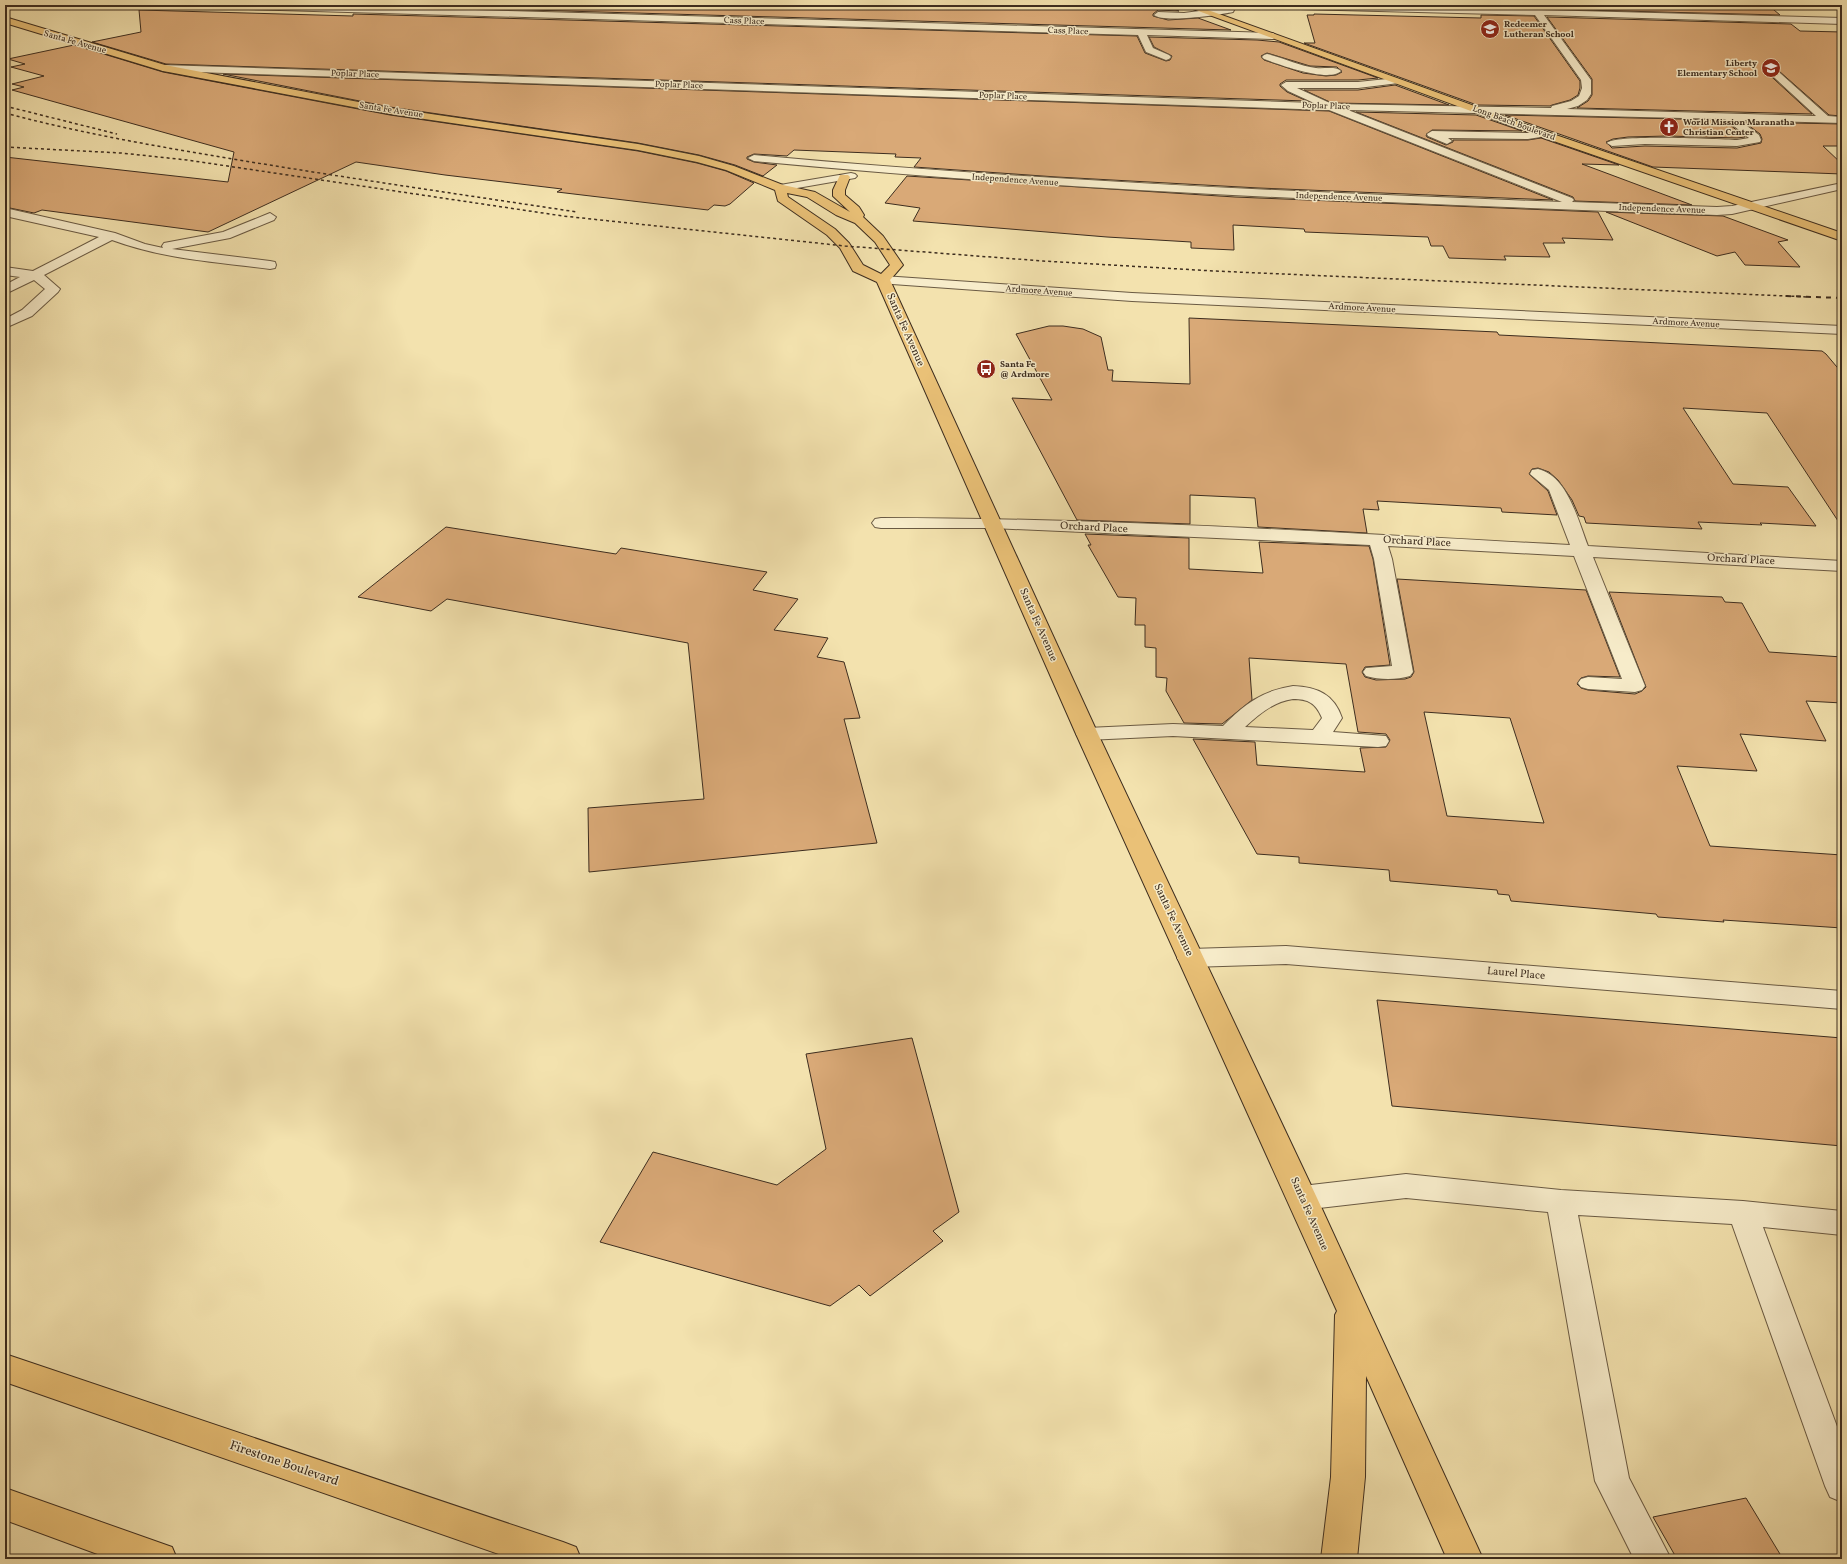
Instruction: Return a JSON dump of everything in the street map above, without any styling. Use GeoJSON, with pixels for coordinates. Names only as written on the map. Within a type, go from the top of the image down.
{"type":"FeatureCollection","features":[{"type":"Feature","properties":{"kind":"main road","name":"Long Beach Boulevard"},"geometry":{"type":"LineString","coordinates":[[1186,5],[1479,111],[1842,238]]}},
{"type":"Feature","properties":{"kind":"main road"},"geometry":{"type":"LineString","coordinates":[[1217,6],[1235,9]]}},
{"type":"Feature","properties":{"kind":"main road","name":"Santa Fe Avenue"},"geometry":{"type":"LineString","coordinates":[[5,20],[163,68],[390,111],[669,153],[730,168],[780,188],[811,194],[840,212],[860,220],[880,240],[897,265],[883,280]]}},
{"type":"Feature","properties":{"kind":"main road","name":"Long Beach Boulevard"},"geometry":{"type":"LineString","coordinates":[[1486,99],[1549,121]]}},
{"type":"Feature","properties":{"kind":"main road"},"geometry":{"type":"LineString","coordinates":[[1608,142],[1641,153]]}},
{"type":"Feature","properties":{"kind":"main road"},"geometry":{"type":"LineString","coordinates":[[844,177],[839,196],[855,210],[860,220]]}},
{"type":"Feature","properties":{"kind":"main road","name":"Santa Fe Avenue"},"geometry":{"type":"LineString","coordinates":[[780,188],[782,199],[822,225],[839,240],[845,246],[858,268],[883,280],[1087,734],[1302,1198],[1465,1559]]}},
{"type":"Feature","properties":{"kind":"main road"},"geometry":{"type":"LineString","coordinates":[[1757,194],[1796,207]]}},
{"type":"Feature","properties":{"kind":"main road"},"geometry":{"type":"LineString","coordinates":[[1339,1559],[1348,1476],[1351,1307]]}},
{"type":"Feature","properties":{"kind":"main road","name":"Firestone Boulevard"},"geometry":{"type":"LineString","coordinates":[[5,1368],[564,1559]]}},
{"type":"Feature","properties":{"kind":"main road"},"geometry":{"type":"LineString","coordinates":[[5,1504],[159,1559]]}},
{"type":"Feature","properties":{"kind":"street","name":"Cass Place"},"geometry":{"type":"LineString","coordinates":[[216,5],[1273,36]]}},
{"type":"Feature","properties":{"kind":"street"},"geometry":{"type":"LineString","coordinates":[[1264,5],[1534,9],[1842,21]]}},
{"type":"Feature","properties":{"kind":"street"},"geometry":{"type":"LineString","coordinates":[[1195,8],[1217,6]]}},
{"type":"Feature","properties":{"kind":"street"},"geometry":{"type":"LineString","coordinates":[[1158,15],[1184,16],[1235,9]]}},
{"type":"Feature","properties":{"kind":"street"},"geometry":{"type":"LineString","coordinates":[[1522,112],[1550,110],[1577,102],[1585,97],[1588,90],[1586,80],[1534,9]]}},
{"type":"Feature","properties":{"kind":"street"},"geometry":{"type":"LineString","coordinates":[[1815,13],[1825,21]]}},
{"type":"Feature","properties":{"kind":"street"},"geometry":{"type":"LineString","coordinates":[[1142,33],[1146,47],[1151,52],[1166,57]]}},
{"type":"Feature","properties":{"kind":"street"},"geometry":{"type":"LineString","coordinates":[[1266,57],[1298,68],[1319,71],[1363,69]]}},
{"type":"Feature","properties":{"kind":"street"},"geometry":{"type":"LineString","coordinates":[[1768,67],[1826,120]]}},
{"type":"Feature","properties":{"kind":"street","name":"Poplar Place"},"geometry":{"type":"LineString","coordinates":[[163,68],[1479,111],[1842,120]]}},
{"type":"Feature","properties":{"kind":"street"},"geometry":{"type":"LineString","coordinates":[[1396,80],[1358,85],[1286,84],[1291,89],[1330,106],[1584,206]]}},
{"type":"Feature","properties":{"kind":"street"},"geometry":{"type":"LineString","coordinates":[[1608,142],[1645,141],[1737,143],[1756,140],[1755,137],[1728,116]]}},
{"type":"Feature","properties":{"kind":"street"},"geometry":{"type":"LineString","coordinates":[[1458,146],[1432,134],[1528,136],[1544,134]]}},
{"type":"Feature","properties":{"kind":"street","name":"Independence Avenue"},"geometry":{"type":"LineString","coordinates":[[754,158],[901,172],[1170,189],[1717,211],[1752,206],[1842,186]]}},
{"type":"Feature","properties":{"kind":"street","name":"Independence Avenue"},"geometry":{"type":"LineString","coordinates":[[780,188],[844,177],[901,172]]}},
{"type":"Feature","properties":{"kind":"street"},"geometry":{"type":"LineString","coordinates":[[1826,189],[1842,194]]}},
{"type":"Feature","properties":{"kind":"street"},"geometry":{"type":"LineString","coordinates":[[5,212],[111,236],[153,249],[270,265]]}},
{"type":"Feature","properties":{"kind":"street"},"geometry":{"type":"LineString","coordinates":[[153,249],[226,235],[270,217]]}},
{"type":"Feature","properties":{"kind":"street"},"geometry":{"type":"LineString","coordinates":[[5,290],[111,236]]}},
{"type":"Feature","properties":{"kind":"street"},"geometry":{"type":"LineString","coordinates":[[5,271],[35,275],[53,289],[27,313],[5,324]]}},
{"type":"Feature","properties":{"kind":"street","name":"Ardmore Avenue"},"geometry":{"type":"LineString","coordinates":[[883,280],[1132,297],[1842,330]]}},
{"type":"Feature","properties":{"kind":"street"},"geometry":{"type":"LineString","coordinates":[[1538,474],[1556,488],[1635,686],[1588,683]]}},
{"type":"Feature","properties":{"kind":"street","name":"Orchard Place"},"geometry":{"type":"LineString","coordinates":[[881,523],[992,523],[1377,540],[1842,566]]}},
{"type":"Feature","properties":{"kind":"street"},"geometry":{"type":"LineString","coordinates":[[1373,672],[1404,672],[1377,540]]}},
{"type":"Feature","properties":{"kind":"street"},"geometry":{"type":"LineString","coordinates":[[1229,732],[1251,710],[1274,695],[1293,691],[1312,694],[1328,705],[1332,718],[1319,737]]}},
{"type":"Feature","properties":{"kind":"street"},"geometry":{"type":"LineString","coordinates":[[1087,734],[1173,730],[1378,741]]}},
{"type":"Feature","properties":{"kind":"street","name":"Laurel Place"},"geometry":{"type":"LineString","coordinates":[[1190,958],[1286,955],[1842,1000]]}},
{"type":"Feature","properties":{"kind":"street"},"geometry":{"type":"LineString","coordinates":[[1302,1198],[1406,1186],[1561,1202],[1743,1213],[1842,1223]]}},
{"type":"Feature","properties":{"kind":"street"},"geometry":{"type":"LineString","coordinates":[[1561,1202],[1612,1481],[1653,1559]]}},
{"type":"Feature","properties":{"kind":"street"},"geometry":{"type":"LineString","coordinates":[[1743,1213],[1842,1486]]}},
{"type":"Feature","properties":{"kind":"building"},"geometry":{"type":"Polygon","coordinates":[[[354,5],[1162,5],[1179,11],[1158,10],[1153,14],[1153,16],[1168,20],[1198,18],[1231,30],[354,5]]]}},
{"type":"Feature","properties":{"kind":"building"},"geometry":{"type":"Polygon","coordinates":[[[1482,5],[1527,5],[1528,8],[1482,7],[1482,5]]]}},
{"type":"Feature","properties":{"kind":"building"},"geometry":{"type":"Polygon","coordinates":[[[1538,5],[1768,5],[1780,15],[1541,9],[1538,5]]]}},
{"type":"Feature","properties":{"kind":"building"},"geometry":{"type":"Polygon","coordinates":[[[139,10],[353,16],[353,14],[1137,36],[1145,53],[1166,61],[1170,60],[1172,56],[1154,47],[1149,37],[1257,40],[1279,42],[1378,78],[1358,80],[1286,80],[1280,84],[1280,86],[1287,92],[1307,101],[166,64],[92,42],[141,32],[139,10]],[[1267,53],[1261,56],[1264,60],[1303,73],[1326,76],[1336,75],[1342,72],[1337,67],[1310,66],[1267,53]]]}},
{"type":"Feature","properties":{"kind":"building"},"geometry":{"type":"Polygon","coordinates":[[[1307,15],[1481,18],[1481,15],[1534,16],[1580,81],[1578,95],[1570,100],[1550,106],[1477,105],[1304,43],[1315,43],[1307,15]]]}},
{"type":"Feature","properties":{"kind":"building"},"geometry":{"type":"Polygon","coordinates":[[[1547,17],[1791,24],[1800,31],[1842,32],[1842,116],[1829,115],[1771,64],[1764,64],[1762,68],[1812,114],[1577,108],[1588,101],[1592,95],[1592,79],[1547,17]]]}},
{"type":"Feature","properties":{"kind":"building"},"geometry":{"type":"Polygon","coordinates":[[[74,45],[163,72],[390,115],[638,151],[697,163],[726,171],[754,183],[730,204],[725,206],[714,205],[708,210],[557,192],[562,189],[445,175],[356,162],[208,232],[42,210],[34,213],[5,207],[5,157],[228,182],[234,152],[12,90],[24,87],[12,84],[44,76],[11,67],[25,64],[8,59],[74,45]]]}},
{"type":"Feature","properties":{"kind":"building"},"geometry":{"type":"Polygon","coordinates":[[[223,74],[1329,111],[1553,200],[1259,188],[1057,177],[914,167],[921,158],[895,157],[896,154],[794,150],[787,156],[754,154],[747,157],[747,159],[754,162],[777,165],[763,176],[735,165],[699,155],[638,143],[390,107],[223,74]]]}},
{"type":"Feature","properties":{"kind":"building"},"geometry":{"type":"Polygon","coordinates":[[[1395,85],[1449,105],[1332,103],[1304,90],[1358,90],[1395,85]]]}},
{"type":"Feature","properties":{"kind":"building"},"geometry":{"type":"Polygon","coordinates":[[[1356,112],[1476,115],[1522,131],[1432,130],[1426,135],[1427,137],[1446,145],[1453,142],[1453,140],[1528,140],[1541,138],[1619,165],[1582,164],[1692,205],[1575,201],[1573,197],[1356,112]]]}},
{"type":"Feature","properties":{"kind":"building"},"geometry":{"type":"Polygon","coordinates":[[[1505,115],[1724,120],[1745,137],[1628,137],[1613,139],[1606,142],[1612,148],[1645,146],[1737,148],[1761,143],[1762,139],[1760,134],[1744,122],[1842,124],[1842,146],[1823,146],[1842,164],[1842,174],[1653,167],[1505,115]]]}},
{"type":"Feature","properties":{"kind":"building"},"geometry":{"type":"Polygon","coordinates":[[[907,176],[1235,197],[1598,212],[1613,240],[1562,238],[1565,243],[1543,243],[1550,257],[1504,256],[1506,260],[1449,258],[1443,246],[1431,246],[1428,237],[1305,232],[1304,229],[1233,225],[1234,250],[1191,248],[1191,242],[1107,237],[913,221],[920,208],[885,203],[907,176]]]}},
{"type":"Feature","properties":{"kind":"building"},"geometry":{"type":"Polygon","coordinates":[[[1606,212],[1723,216],[1788,240],[1778,242],[1800,267],[1745,265],[1735,252],[1717,256],[1606,212]]]}},
{"type":"Feature","properties":{"kind":"building"},"geometry":{"type":"Polygon","coordinates":[[[1189,318],[1497,332],[1499,335],[1822,351],[1842,373],[1842,527],[1767,413],[1683,408],[1733,484],[1788,487],[1816,526],[1698,522],[1702,529],[1586,523],[1584,517],[1579,516],[1572,500],[1558,480],[1549,472],[1538,468],[1532,469],[1529,474],[1548,491],[1557,515],[1502,512],[1501,508],[1377,501],[1379,510],[1363,509],[1367,533],[1258,527],[1255,498],[1190,495],[1190,524],[1077,520],[1012,398],[1052,400],[1016,334],[1049,326],[1063,326],[1083,329],[1101,337],[1108,370],[1113,370],[1112,381],[1190,384],[1189,318]]]}},
{"type":"Feature","properties":{"kind":"building"},"geometry":{"type":"Polygon","coordinates":[[[446,527],[616,554],[621,548],[767,572],[753,590],[798,599],[774,630],[828,638],[817,657],[844,662],[860,718],[844,719],[877,843],[589,872],[588,808],[704,799],[688,643],[447,599],[431,611],[358,597],[446,527]]]}},
{"type":"Feature","properties":{"kind":"building"},"geometry":{"type":"Polygon","coordinates":[[[1085,534],[1189,538],[1189,569],[1263,573],[1259,542],[1369,546],[1373,559],[1390,665],[1365,667],[1362,672],[1365,677],[1376,680],[1405,679],[1411,677],[1414,672],[1397,579],[1586,590],[1620,677],[1588,676],[1581,678],[1577,684],[1581,688],[1588,690],[1635,694],[1642,691],[1646,687],[1609,592],[1722,597],[1725,602],[1742,603],[1769,652],[1842,657],[1842,703],[1806,701],[1826,741],[1740,734],[1757,771],[1677,766],[1710,846],[1842,855],[1842,928],[1658,917],[1656,914],[1511,901],[1509,895],[1498,894],[1497,890],[1390,881],[1389,870],[1299,863],[1299,857],[1257,854],[1193,739],[1255,742],[1257,765],[1365,772],[1360,748],[1386,747],[1390,740],[1386,734],[1358,732],[1346,664],[1249,658],[1252,700],[1222,724],[1184,723],[1166,691],[1167,678],[1156,677],[1156,648],[1145,647],[1145,625],[1135,625],[1136,598],[1118,597],[1088,545],[1091,545],[1085,534]],[[1424,712],[1447,816],[1544,823],[1510,718],[1424,712]]]}},
{"type":"Feature","properties":{"kind":"building"},"geometry":{"type":"Polygon","coordinates":[[[1377,1000],[1842,1038],[1842,1146],[1392,1106],[1377,1000]]]}},
{"type":"Feature","properties":{"kind":"building"},"geometry":{"type":"Polygon","coordinates":[[[912,1038],[959,1212],[933,1231],[943,1241],[870,1296],[859,1285],[830,1306],[600,1242],[653,1152],[777,1185],[826,1149],[806,1054],[912,1038]]]}},
{"type":"Feature","properties":{"kind":"building"},"geometry":{"type":"Polygon","coordinates":[[[1746,1498],[1783,1559],[1677,1559],[1653,1517],[1746,1498]]]}},
{"type":"Feature","properties":{"kind":"railway"},"geometry":{"type":"LineString","coordinates":[[5,106],[117,134]]}},
{"type":"Feature","properties":{"kind":"railway"},"geometry":{"type":"LineString","coordinates":[[5,113],[140,143],[577,212]]}},
{"type":"Feature","properties":{"kind":"railway"},"geometry":{"type":"LineString","coordinates":[[5,147],[121,153],[187,160],[563,216],[845,246],[1043,261],[1214,271],[1787,296]]}},
{"type":"Feature","properties":{"kind":"railway"},"geometry":{"type":"LineString","coordinates":[[1787,296],[1842,298]]}},
{"type":"Feature","properties":{"kind":"railway"},"geometry":{"type":"LineString","coordinates":[[1787,296],[1809,297]]}},
{"type":"Feature","properties":{"kind":"place","name":"Redeemer Lutheran School"},"geometry":{"type":"Point","coordinates":[1490,29]}},
{"type":"Feature","properties":{"kind":"place","name":"Liberty Elementary School"},"geometry":{"type":"Point","coordinates":[1771,68]}},
{"type":"Feature","properties":{"kind":"place","name":"World Mission Maranatha Christian Center"},"geometry":{"type":"Point","coordinates":[1669,127]}},
{"type":"Feature","properties":{"kind":"place","name":"Santa Fe @ Ardmore"},"geometry":{"type":"Point","coordinates":[986,369]}}]}
